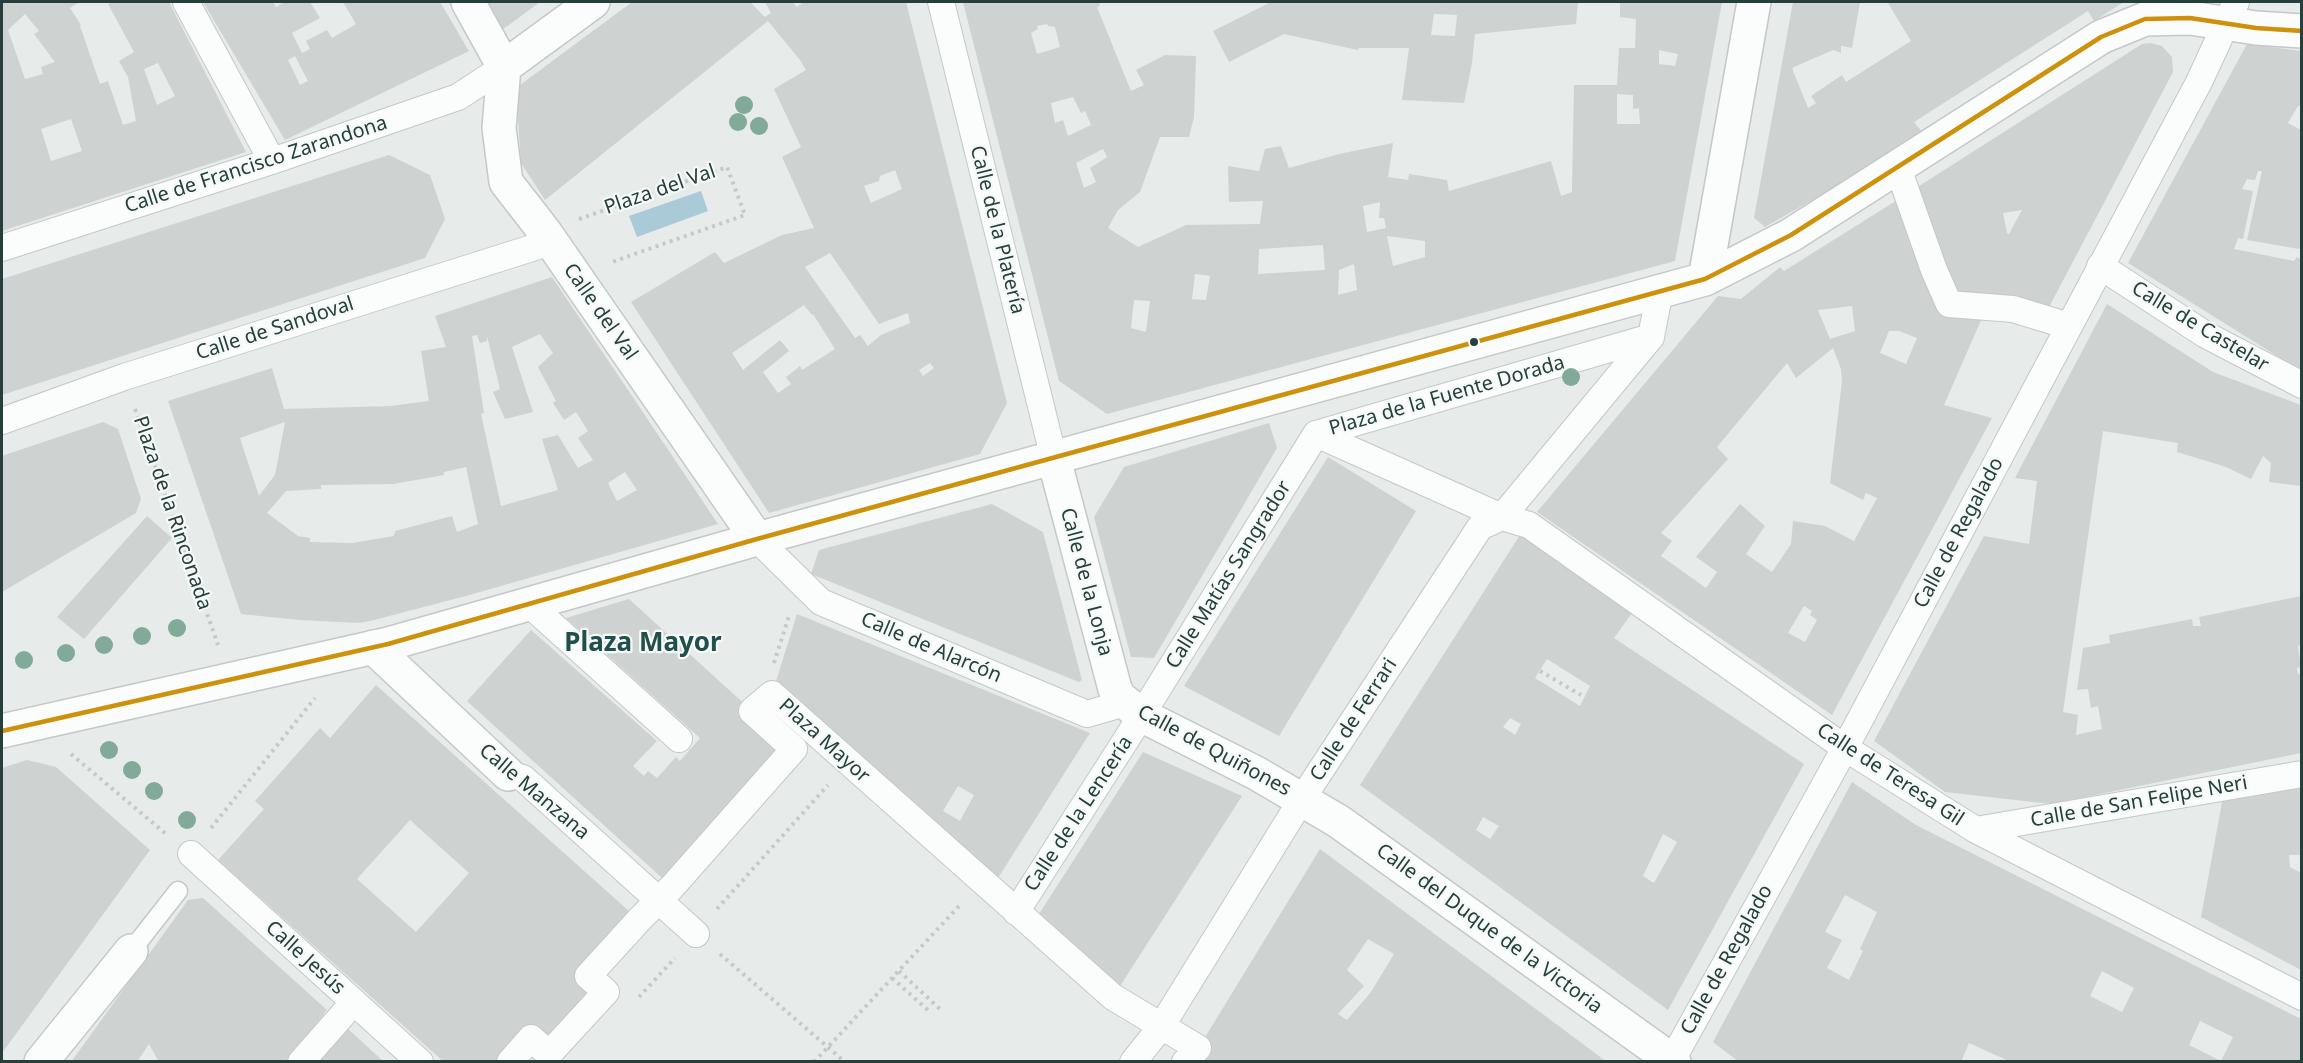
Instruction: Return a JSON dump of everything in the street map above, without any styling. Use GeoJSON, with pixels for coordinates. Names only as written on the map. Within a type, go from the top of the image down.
{"type":"FeatureCollection","features":[{"type":"Feature","properties":{"kind":"street"},"geometry":{"type":"LineString","coordinates":[[186,2],[272,161]]}},
{"type":"Feature","properties":{"kind":"street"},"geometry":{"type":"LineString","coordinates":[[468,2],[504,67],[593,2]]}},
{"type":"Feature","properties":{"kind":"street","name":"Calle de la Platería"},"geometry":{"type":"LineString","coordinates":[[941,2],[1054,459]]}},
{"type":"Feature","properties":{"kind":"street"},"geometry":{"type":"LineString","coordinates":[[1706,279],[1754,2]]}},
{"type":"Feature","properties":{"kind":"street"},"geometry":{"type":"LineString","coordinates":[[2,731],[373,647],[757,539],[995,476],[1659,290],[1706,279],[1791,235],[2101,37],[2145,18],[2190,18],[2231,12],[2256,28],[2301,31]]}},
{"type":"Feature","properties":{"kind":"street","name":"Calle de Regalado"},"geometry":{"type":"LineString","coordinates":[[1672,1061],[1845,748],[2199,82],[2231,12]]}},
{"type":"Feature","properties":{"kind":"street","name":"Calle de Francisco Zarandona"},"geometry":{"type":"LineString","coordinates":[[2,248],[272,161],[458,97],[504,67]]}},
{"type":"Feature","properties":{"kind":"street","name":"Calle del Val"},"geometry":{"type":"LineString","coordinates":[[504,67],[499,128],[506,182],[547,236],[757,539]]}},
{"type":"Feature","properties":{"kind":"street"},"geometry":{"type":"LineString","coordinates":[[1898,168],[1934,270],[1949,304],[2013,309],[2069,326]]}},
{"type":"Feature","properties":{"kind":"street","name":"Calle de Sandoval"},"geometry":{"type":"LineString","coordinates":[[2,421],[124,377],[547,236]]}},
{"type":"Feature","properties":{"kind":"street","name":"Calle de Castelar"},"geometry":{"type":"LineString","coordinates":[[2100,266],[2206,335],[2301,385]]}},
{"type":"Feature","properties":{"kind":"street"},"geometry":{"type":"LineString","coordinates":[[1502,517],[1651,337],[1659,290]]}},
{"type":"Feature","properties":{"kind":"street","name":"Plaza de la Fuente Dorada"},"geometry":{"type":"LineString","coordinates":[[1316,434],[1651,337]]}},
{"type":"Feature","properties":{"kind":"street","name":"Plaza de la Fuente Dorada"},"geometry":{"type":"LineString","coordinates":[[1316,434],[1502,517]]}},
{"type":"Feature","properties":{"kind":"street","name":"Calle Matías Sangrador"},"geometry":{"type":"LineString","coordinates":[[1133,709],[1316,434]]}},
{"type":"Feature","properties":{"kind":"street","name":"Calle de la Lonja"},"geometry":{"type":"LineString","coordinates":[[1054,459],[1115,689],[1119,697],[1133,709]]}},
{"type":"Feature","properties":{"kind":"street","name":"Calle de Teresa Gil"},"geometry":{"type":"LineString","coordinates":[[1502,517],[1529,525],[1845,748],[1976,830],[2301,997]]}},
{"type":"Feature","properties":{"kind":"street","name":"Calle de Ferrari"},"geometry":{"type":"LineString","coordinates":[[1161,1027],[1302,799],[1480,527],[1502,517]]}},
{"type":"Feature","properties":{"kind":"street","name":"Calle de Alarcón"},"geometry":{"type":"LineString","coordinates":[[757,539],[821,602],[1087,714],[1133,709]]}},
{"type":"Feature","properties":{"kind":"street"},"geometry":{"type":"LineString","coordinates":[[529,604],[679,739]]}},
{"type":"Feature","properties":{"kind":"street","name":"Calle Manzana"},"geometry":{"type":"LineString","coordinates":[[373,647],[508,774],[523,778],[696,934]]}},
{"type":"Feature","properties":{"kind":"street","name":"Plaza Mayor"},"geometry":{"type":"LineString","coordinates":[[510,1062],[531,1038],[549,1054],[606,992],[588,976],[794,749],[752,711],[772,694],[1113,997],[1198,1048],[1185,1062]]}},
{"type":"Feature","properties":{"kind":"street","name":"Calle de Quiñones"},"geometry":{"type":"LineString","coordinates":[[1133,709],[1302,799]]}},
{"type":"Feature","properties":{"kind":"street","name":"Calle de la Lencería"},"geometry":{"type":"LineString","coordinates":[[1016,912],[1133,709]]}},
{"type":"Feature","properties":{"kind":"street","name":"Calle de San Felipe Neri"},"geometry":{"type":"LineString","coordinates":[[1976,830],[2301,774]]}},
{"type":"Feature","properties":{"kind":"street","name":"Calle del Duque de la Victoria"},"geometry":{"type":"LineString","coordinates":[[1302,799],[1338,821],[1672,1061]]}},
{"type":"Feature","properties":{"kind":"street","name":"Calle Jesús"},"geometry":{"type":"LineString","coordinates":[[191,854],[420,1062]]}},
{"type":"Feature","properties":{"kind":"street"},"geometry":{"type":"LineString","coordinates":[[41,1062],[131,951]]}},
{"type":"Feature","properties":{"kind":"street"},"geometry":{"type":"LineString","coordinates":[[302,1062],[354,1002]]}},
{"type":"Feature","properties":{"kind":"street"},"geometry":{"type":"LineString","coordinates":[[1133,1062],[1161,1027]]}},
{"type":"Feature","properties":{"kind":"lane"},"geometry":{"type":"LineString","coordinates":[[508,774],[601,855]]}},
{"type":"Feature","properties":{"kind":"lane"},"geometry":{"type":"LineString","coordinates":[[131,951],[178,891]]}},
{"type":"Feature","properties":{"kind":"path","name":"Plaza del Val"},"geometry":{"type":"LineString","coordinates":[[547,236],[727,167],[745,215],[574,275]]}},
{"type":"Feature","properties":{"kind":"path","name":"Plaza de la Rinconada"},"geometry":{"type":"LineString","coordinates":[[124,377],[220,650]]}},
{"type":"Feature","properties":{"kind":"path"},"geometry":{"type":"LineString","coordinates":[[762,703],[799,580]]}},
{"type":"Feature","properties":{"kind":"path"},"geometry":{"type":"LineString","coordinates":[[1540,670],[1581,695]]}},
{"type":"Feature","properties":{"kind":"path"},"geometry":{"type":"LineString","coordinates":[[70,753],[191,854],[316,697]]}},
{"type":"Feature","properties":{"kind":"path"},"geometry":{"type":"LineString","coordinates":[[814,1062],[966,899]]}},
{"type":"Feature","properties":{"kind":"path"},"geometry":{"type":"LineString","coordinates":[[696,934],[844,1062]]}},
{"type":"Feature","properties":{"kind":"path"},"geometry":{"type":"LineString","coordinates":[[899,971],[942,1011]]}},
{"type":"Feature","properties":{"kind":"path"},"geometry":{"type":"LineString","coordinates":[[892,978],[929,1011]]}},
{"type":"Feature","properties":{"kind":"water"},"geometry":{"type":"Polygon","coordinates":[[[701,191],[708,211],[637,237],[629,216],[701,191]]]}},
{"type":"Feature","properties":{"kind":"building"},"geometry":{"type":"Polygon","coordinates":[[[2,2],[79,2],[70,8],[81,25],[100,84],[108,81],[123,125],[136,121],[128,77],[119,61],[134,52],[108,4],[113,2],[169,2],[246,152],[2,231],[2,2]],[[25,14],[8,30],[25,79],[43,74],[41,67],[55,62],[34,34],[39,31],[25,14]],[[158,63],[144,69],[157,105],[175,96],[158,63]],[[71,119],[41,129],[51,161],[82,151],[71,119]]]}},
{"type":"Feature","properties":{"kind":"building"},"geometry":{"type":"Polygon","coordinates":[[[203,2],[273,2],[276,7],[285,2],[310,2],[320,18],[292,33],[302,53],[310,49],[306,41],[327,30],[332,38],[356,24],[343,2],[440,2],[469,51],[285,140],[203,2]],[[295,56],[288,60],[300,85],[308,81],[295,56]]]}},
{"type":"Feature","properties":{"kind":"building"},"geometry":{"type":"Polygon","coordinates":[[[486,2],[540,2],[502,30],[486,2]]]}},
{"type":"Feature","properties":{"kind":"building"},"geometry":{"type":"Polygon","coordinates":[[[632,2],[750,2],[765,17],[771,13],[765,2],[792,2],[797,7],[804,2],[906,2],[1007,403],[980,454],[769,513],[631,302],[715,252],[724,263],[782,235],[814,228],[782,157],[801,147],[774,89],[806,70],[768,21],[545,200],[521,163],[516,88],[632,2]],[[895,170],[880,176],[879,181],[864,186],[871,203],[902,189],[895,170]],[[830,253],[805,267],[855,338],[860,335],[868,346],[881,335],[910,323],[908,313],[879,324],[830,253]],[[804,305],[732,353],[743,370],[780,340],[789,351],[763,372],[778,393],[791,384],[786,377],[800,366],[802,370],[835,349],[813,314],[804,305]],[[930,363],[919,370],[923,376],[934,368],[930,363]]]}},
{"type":"Feature","properties":{"kind":"building"},"geometry":{"type":"Polygon","coordinates":[[[963,2],[1099,2],[1100,6],[1097,7],[1131,91],[1144,85],[1136,70],[1165,55],[1196,56],[1194,117],[1189,137],[1160,137],[1140,192],[1118,210],[1108,228],[1138,247],[1186,225],[1260,224],[1263,201],[1229,202],[1228,166],[1259,171],[1265,149],[1281,146],[1289,168],[1339,154],[1393,143],[1388,177],[1408,180],[1409,174],[1447,180],[1449,191],[1551,161],[1561,196],[1572,192],[1574,85],[1617,85],[1619,48],[1635,48],[1636,19],[1620,17],[1620,2],[1722,2],[1675,261],[1107,414],[1059,381],[963,2]],[[1047,24],[1037,26],[1038,29],[1031,33],[1037,54],[1060,47],[1055,27],[1047,24]],[[1659,50],[1659,64],[1675,66],[1678,54],[1659,50]],[[1617,94],[1617,124],[1640,124],[1639,108],[1633,109],[1633,95],[1617,94]],[[1073,97],[1051,103],[1055,123],[1063,120],[1068,136],[1091,125],[1085,111],[1081,113],[1073,97]],[[1103,149],[1076,163],[1084,188],[1096,182],[1090,168],[1107,157],[1103,149]],[[1380,202],[1363,206],[1367,232],[1386,228],[1384,218],[1379,218],[1380,202]],[[1387,236],[1393,266],[1425,257],[1425,241],[1387,236]],[[1323,245],[1259,249],[1258,274],[1325,270],[1323,245]],[[1354,264],[1339,270],[1338,295],[1357,290],[1354,264]],[[1195,274],[1192,299],[1206,300],[1210,276],[1195,274]],[[1134,300],[1131,328],[1146,332],[1150,301],[1134,300]]]}},
{"type":"Feature","properties":{"kind":"building"},"geometry":{"type":"Polygon","coordinates":[[[1271,2],[1578,2],[1576,24],[1475,34],[1464,103],[1402,100],[1409,48],[1359,48],[1358,50],[1284,34],[1229,62],[1213,31],[1271,2]],[[1434,14],[1431,35],[1455,36],[1457,15],[1434,14]]]}},
{"type":"Feature","properties":{"kind":"building"},"geometry":{"type":"Polygon","coordinates":[[[1793,2],[1860,2],[1852,48],[1841,46],[1841,53],[1833,50],[1792,68],[1808,108],[1816,103],[1811,96],[1842,75],[1846,82],[1911,41],[1888,3],[2124,2],[2094,21],[2088,11],[1914,122],[1923,133],[1872,166],[1765,227],[1754,218],[1793,2]]]}},
{"type":"Feature","properties":{"kind":"building"},"geometry":{"type":"Polygon","coordinates":[[[2151,43],[2162,46],[2172,57],[2173,72],[2048,309],[1955,300],[1916,188],[2142,44],[2151,43]],[[2022,210],[2003,213],[2009,234],[2022,210]]]}},
{"type":"Feature","properties":{"kind":"building"},"geometry":{"type":"Polygon","coordinates":[[[2247,44],[2301,51],[2301,106],[2298,106],[2288,123],[2301,130],[2301,245],[2299,249],[2247,240],[2262,171],[2258,171],[2255,180],[2247,179],[2242,189],[2253,191],[2243,239],[2238,238],[2234,249],[2294,261],[2297,257],[2301,260],[2301,371],[2128,263],[2247,44]]]}},
{"type":"Feature","properties":{"kind":"building"},"geometry":{"type":"Polygon","coordinates":[[[389,155],[430,175],[445,219],[425,258],[2,395],[2,279],[389,155]]]}},
{"type":"Feature","properties":{"kind":"building"},"geometry":{"type":"Polygon","coordinates":[[[1899,199],[1930,291],[1985,311],[1944,405],[1992,418],[1832,715],[1537,512],[1718,296],[1741,299],[1780,267],[1784,271],[1899,199]],[[1852,306],[1818,310],[1830,339],[1855,331],[1852,306]],[[1889,331],[1880,353],[1906,364],[1917,338],[1899,331],[1889,331]],[[1833,348],[1796,378],[1787,363],[1717,447],[1728,459],[1661,533],[1672,541],[1661,556],[1706,588],[1717,572],[1696,557],[1740,504],[1765,526],[1746,554],[1772,572],[1791,544],[1793,521],[1825,526],[1854,541],[1877,498],[1866,493],[1863,500],[1830,483],[1842,381],[1841,369],[1833,348]],[[1804,606],[1788,633],[1805,642],[1817,620],[1810,615],[1812,611],[1804,606]]]}},
{"type":"Feature","properties":{"kind":"building"},"geometry":{"type":"Polygon","coordinates":[[[552,277],[718,524],[370,621],[358,623],[299,620],[241,614],[168,401],[272,368],[284,409],[391,406],[429,401],[421,351],[446,347],[435,316],[552,277]],[[540,334],[512,347],[533,412],[505,419],[493,392],[500,389],[487,336],[487,341],[480,343],[477,335],[472,336],[484,413],[481,414],[501,506],[558,490],[542,439],[558,435],[578,468],[593,460],[578,438],[588,431],[576,412],[564,420],[553,403],[556,401],[538,367],[553,353],[540,334]],[[285,422],[240,438],[259,496],[275,475],[285,422]],[[466,467],[444,472],[444,475],[393,484],[321,485],[321,489],[286,491],[267,513],[298,536],[310,538],[310,542],[352,543],[394,536],[395,531],[452,516],[457,532],[478,524],[466,467]],[[625,472],[608,483],[617,501],[637,490],[625,472]]]}},
{"type":"Feature","properties":{"kind":"building"},"geometry":{"type":"Polygon","coordinates":[[[2107,304],[2213,372],[2301,405],[2301,486],[2269,482],[2271,463],[2263,456],[2251,479],[2226,467],[2177,452],[2178,443],[2103,431],[2063,712],[2078,715],[2076,735],[2102,729],[2098,706],[2091,708],[2088,689],[2077,690],[2083,648],[2110,643],[2109,635],[2192,619],[2193,626],[2201,626],[2199,617],[2301,596],[2301,645],[2298,646],[2301,667],[2297,668],[2298,674],[2301,674],[2301,753],[2051,804],[1945,792],[1874,741],[1984,536],[2029,544],[2037,481],[2015,478],[2107,304]]]}},
{"type":"Feature","properties":{"kind":"building"},"geometry":{"type":"Polygon","coordinates":[[[103,422],[118,429],[141,499],[136,513],[2,592],[2,456],[103,422]]]}},
{"type":"Feature","properties":{"kind":"building"},"geometry":{"type":"Polygon","coordinates":[[[1269,423],[1277,448],[1154,658],[1131,657],[1094,517],[1124,467],[1269,423]]]}},
{"type":"Feature","properties":{"kind":"building"},"geometry":{"type":"Polygon","coordinates":[[[1328,457],[1416,511],[1279,736],[1184,686],[1328,457]]]}},
{"type":"Feature","properties":{"kind":"building"},"geometry":{"type":"Polygon","coordinates":[[[992,504],[1043,532],[1082,680],[1079,682],[811,574],[819,550],[992,504]]]}},
{"type":"Feature","properties":{"kind":"building"},"geometry":{"type":"Polygon","coordinates":[[[147,516],[172,538],[84,639],[57,617],[147,516]]]}},
{"type":"Feature","properties":{"kind":"building"},"geometry":{"type":"Polygon","coordinates":[[[1520,535],[1632,613],[1614,638],[1804,764],[1668,1010],[1360,785],[1520,535]],[[1547,659],[1535,678],[1580,706],[1590,686],[1547,659]],[[1510,718],[1503,727],[1515,735],[1521,724],[1510,718]],[[1483,817],[1476,830],[1490,839],[1499,826],[1483,817]],[[1663,834],[1643,876],[1654,883],[1677,842],[1663,834]]]}},
{"type":"Feature","properties":{"kind":"building"},"geometry":{"type":"Polygon","coordinates":[[[629,599],[794,749],[672,887],[467,701],[531,630],[657,741],[633,766],[644,776],[648,771],[657,778],[676,757],[680,761],[700,738],[566,618],[629,599]]]}},
{"type":"Feature","properties":{"kind":"building"},"geometry":{"type":"Polygon","coordinates":[[[797,614],[1090,733],[991,889],[772,694],[797,614]],[[958,786],[943,811],[960,821],[974,795],[958,786]]]}},
{"type":"Feature","properties":{"kind":"building"},"geometry":{"type":"Polygon","coordinates":[[[376,685],[639,920],[588,976],[606,992],[549,1054],[531,1038],[510,1062],[444,1062],[218,860],[264,809],[255,801],[320,728],[330,738],[376,685]],[[410,820],[357,879],[416,932],[469,873],[410,820]]]}},
{"type":"Feature","properties":{"kind":"building"},"geometry":{"type":"Polygon","coordinates":[[[1143,752],[1242,796],[1113,997],[1032,925],[1143,752]]]}},
{"type":"Feature","properties":{"kind":"building"},"geometry":{"type":"Polygon","coordinates":[[[27,760],[56,767],[150,850],[2,1053],[2,768],[27,760]]]}},
{"type":"Feature","properties":{"kind":"building"},"geometry":{"type":"Polygon","coordinates":[[[1852,782],[1916,825],[2301,1019],[2301,1062],[2011,1062],[1969,1043],[1961,1062],[1739,1062],[1713,1042],[1852,782]],[[1845,895],[1825,932],[1842,940],[1827,968],[1849,980],[1863,951],[1860,949],[1877,912],[1845,895]],[[2102,971],[2090,996],[2122,1012],[2134,988],[2102,971]],[[2200,1021],[2189,1045],[2221,1061],[2233,1037],[2200,1021]]]}},
{"type":"Feature","properties":{"kind":"building"},"geometry":{"type":"Polygon","coordinates":[[[2301,786],[2301,855],[2289,855],[2290,867],[2301,873],[2301,970],[2201,917],[2223,797],[2301,786]]]}},
{"type":"Feature","properties":{"kind":"building"},"geometry":{"type":"Polygon","coordinates":[[[1320,849],[1607,1062],[1185,1062],[1204,1039],[1320,849]],[[1368,939],[1347,970],[1364,986],[1338,1014],[1347,1020],[1371,992],[1394,954],[1368,939]]]}},
{"type":"Feature","properties":{"kind":"building"},"geometry":{"type":"Polygon","coordinates":[[[203,898],[327,1010],[286,1062],[159,1062],[149,1044],[137,1062],[71,1062],[188,900],[203,898]]]}},
{"type":"Feature","properties":{"kind":"building"},"geometry":{"type":"Polygon","coordinates":[[[347,1028],[384,1062],[316,1062],[347,1028]]]}},
{"type":"Feature","properties":{"kind":"transit line"},"geometry":{"type":"LineString","coordinates":[[2,731],[388,644],[757,539],[1705,279],[1791,235],[2101,37],[2145,19],[2190,18],[2256,28],[2302,31]]}},
{"type":"Feature","properties":{"kind":"district","name":"Plaza Mayor"},"geometry":{"type":"Point","coordinates":[643,644]}}]}
